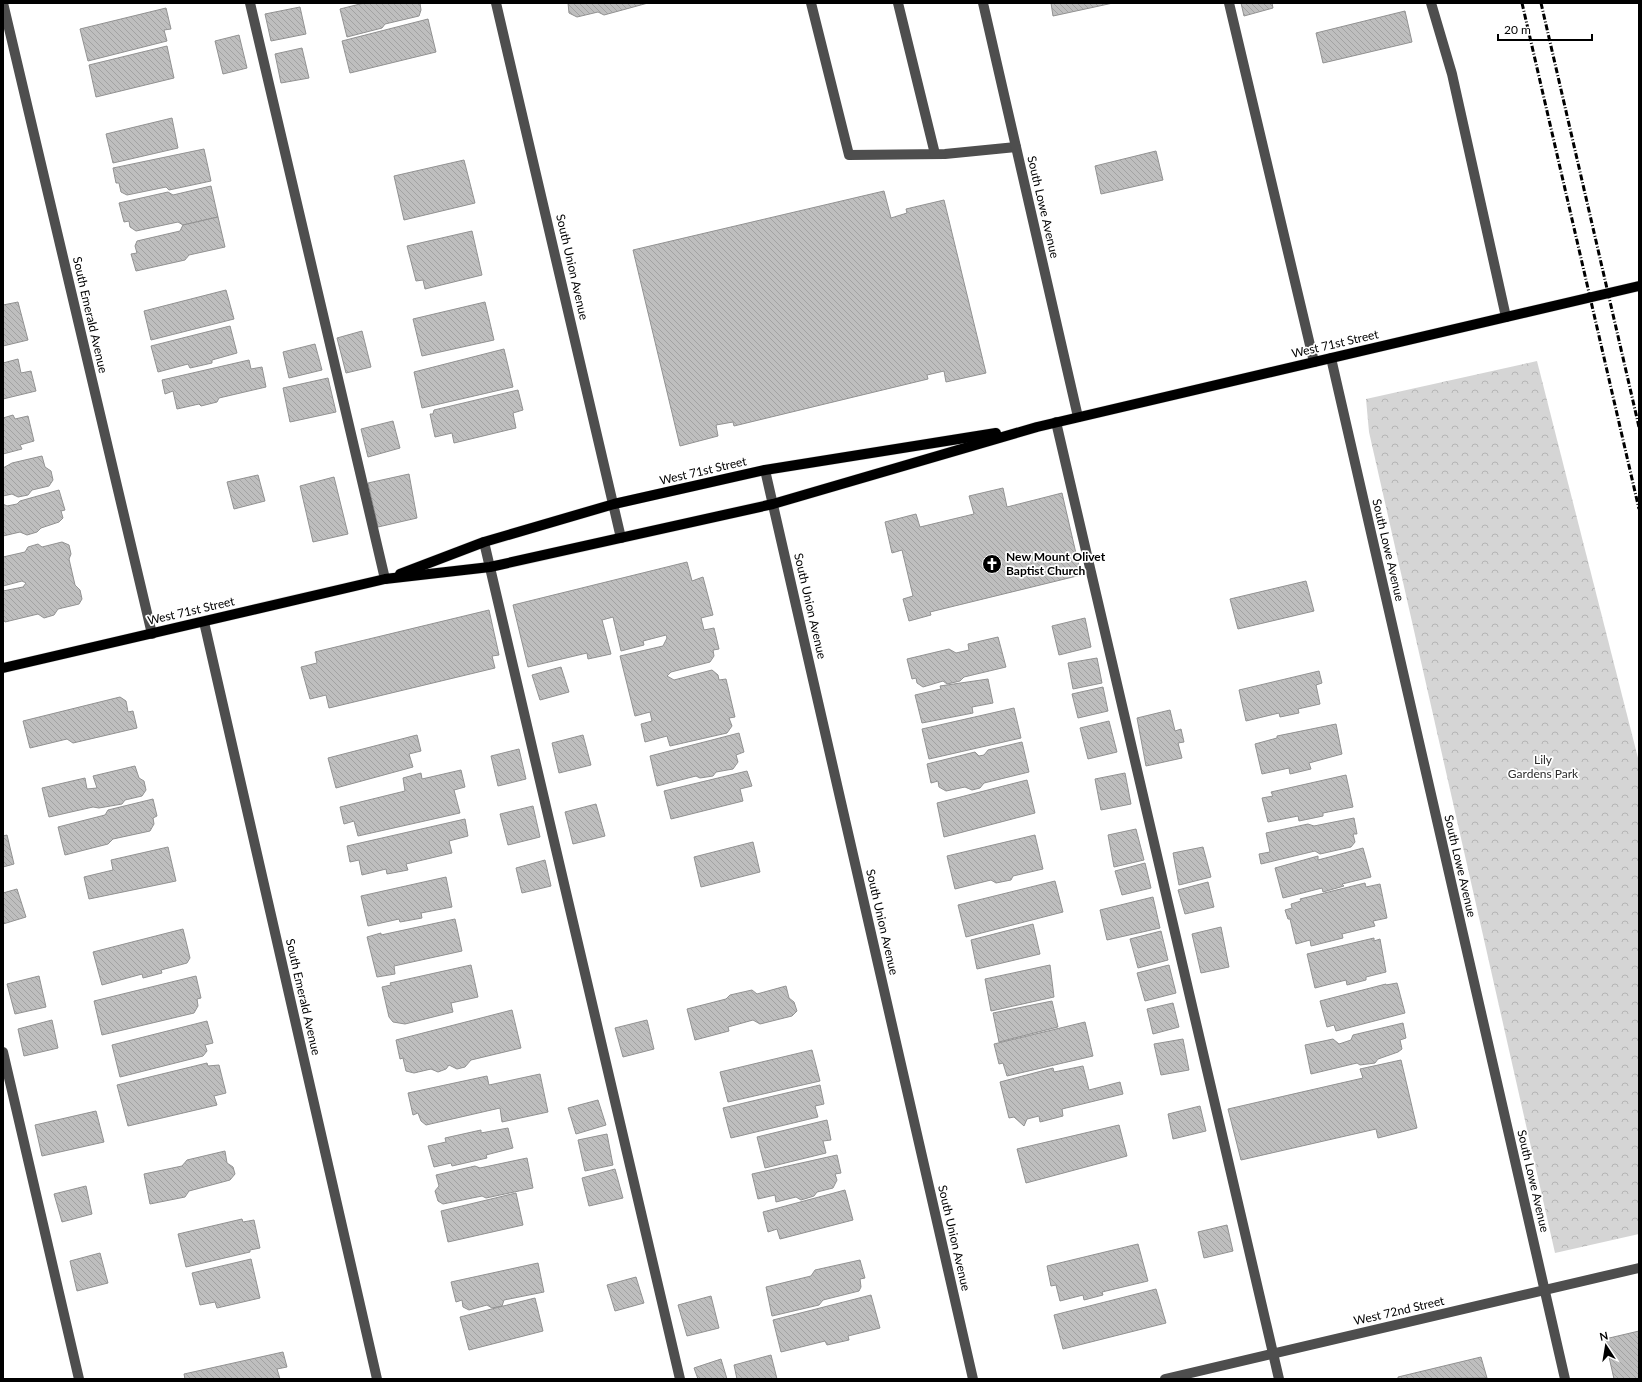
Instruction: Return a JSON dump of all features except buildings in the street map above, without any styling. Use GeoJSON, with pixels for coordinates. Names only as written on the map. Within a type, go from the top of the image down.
{"type":"FeatureCollection","features":[{"type":"Feature","properties":{"kind":"main road","name":"West 71st Street"},"geometry":{"type":"LineString","coordinates":[[3,668],[385,579],[490,567],[773,504],[1056,422],[1639,286]]}},
{"type":"Feature","properties":{"kind":"main road","name":"West 71st Street"},"geometry":{"type":"LineString","coordinates":[[385,579],[484,542],[614,504],[765,470],[1037,427]]}},
{"type":"Feature","properties":{"kind":"street","name":"South Emerald Avenue"},"geometry":{"type":"LineString","coordinates":[[3,3],[152,634]]}},
{"type":"Feature","properties":{"kind":"street"},"geometry":{"type":"LineString","coordinates":[[250,3],[385,579]]}},
{"type":"Feature","properties":{"kind":"street","name":"South Union Avenue"},"geometry":{"type":"LineString","coordinates":[[496,3],[621,538]]}},
{"type":"Feature","properties":{"kind":"street"},"geometry":{"type":"LineString","coordinates":[[811,3],[849,156],[935,154],[1016,147]]}},
{"type":"Feature","properties":{"kind":"street"},"geometry":{"type":"LineString","coordinates":[[898,3],[935,154]]}},
{"type":"Feature","properties":{"kind":"street","name":"South Lowe Avenue"},"geometry":{"type":"LineString","coordinates":[[983,3],[1078,417]]}},
{"type":"Feature","properties":{"kind":"street"},"geometry":{"type":"LineString","coordinates":[[1229,3],[1314,362]]}},
{"type":"Feature","properties":{"kind":"street"},"geometry":{"type":"LineString","coordinates":[[1431,3],[1452,74],[1506,317]]}},
{"type":"Feature","properties":{"kind":"street","name":"South Lowe Avenue"},"geometry":{"type":"LineString","coordinates":[[1331,358],[1565,1379]]}},
{"type":"Feature","properties":{"kind":"street"},"geometry":{"type":"LineString","coordinates":[[1056,422],[1279,1379]]}},
{"type":"Feature","properties":{"kind":"street","name":"South Union Avenue"},"geometry":{"type":"LineString","coordinates":[[765,470],[973,1379]]}},
{"type":"Feature","properties":{"kind":"street"},"geometry":{"type":"LineString","coordinates":[[484,542],[680,1379]]}},
{"type":"Feature","properties":{"kind":"street","name":"South Emerald Avenue"},"geometry":{"type":"LineString","coordinates":[[204,622],[377,1379]]}},
{"type":"Feature","properties":{"kind":"street"},"geometry":{"type":"LineString","coordinates":[[3,1052],[79,1379]]}},
{"type":"Feature","properties":{"kind":"street","name":"West 72nd Street"},"geometry":{"type":"LineString","coordinates":[[1165,1379],[1639,1268]]}},
{"type":"Feature","properties":{"kind":"green space","name":"Lily Gardens Park"},"geometry":{"type":"Polygon","coordinates":[[[1537,361],[1639,762],[1639,1234],[1555,1253],[1369,432],[1366,399],[1537,361]]]}},
{"type":"Feature","properties":{"kind":"railway"},"geometry":{"type":"LineString","coordinates":[[1522,3],[1639,509]]}},
{"type":"Feature","properties":{"kind":"railway"},"geometry":{"type":"LineString","coordinates":[[1541,3],[1639,427]]}},
{"type":"Feature","properties":{"kind":"place","name":"New Mount Olivet Baptist Church"},"geometry":{"type":"Point","coordinates":[992,564]}}]}
